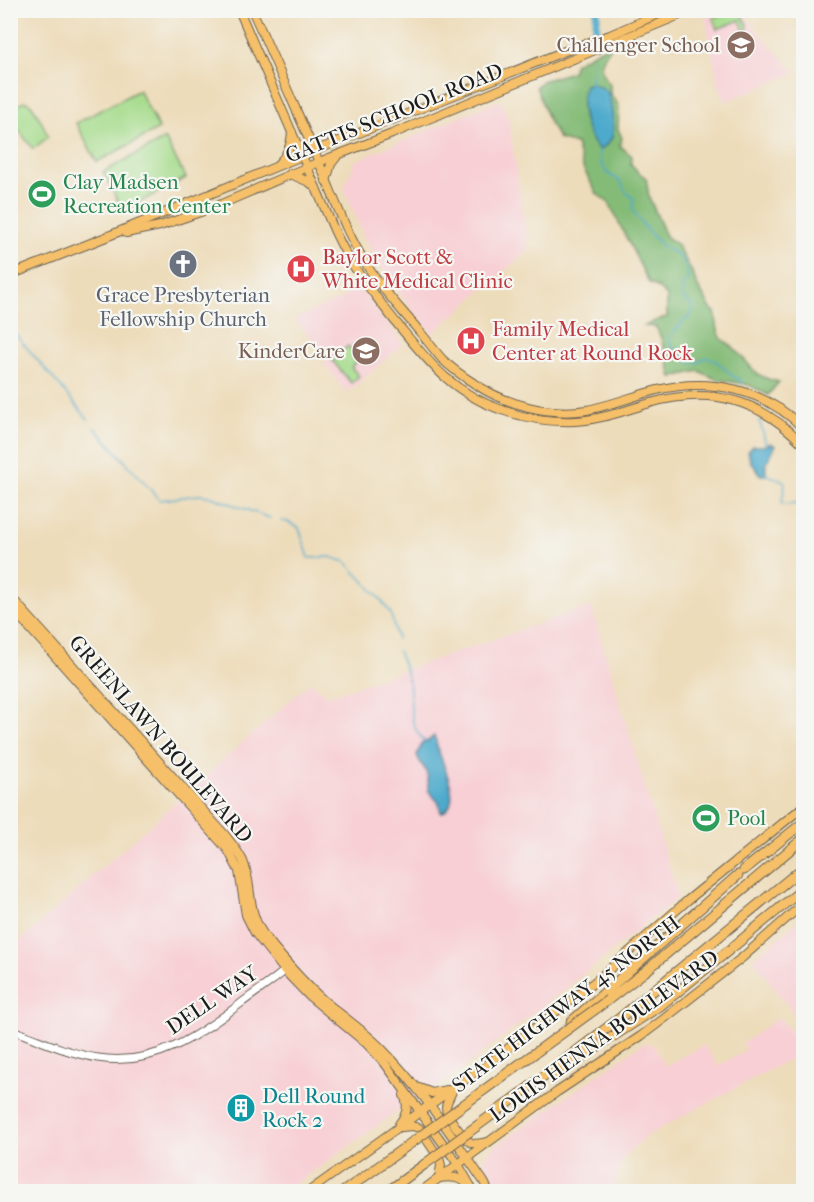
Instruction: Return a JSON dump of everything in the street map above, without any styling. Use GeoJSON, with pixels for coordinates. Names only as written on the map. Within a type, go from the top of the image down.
{"type":"FeatureCollection","features":[{"type":"Feature","properties":{"kind":"highway"},"geometry":{"type":"LineString","coordinates":[[606,997],[692,914],[804,822]]}},
{"type":"Feature","properties":{"kind":"highway","name":"STATE HIGHWAY 45 NORTH"},"geometry":{"type":"LineString","coordinates":[[344,1191],[647,969],[804,838]]}},
{"type":"Feature","properties":{"kind":"highway","name":"STATE HIGHWAY 45 NORTH"},"geometry":{"type":"LineString","coordinates":[[387,1191],[621,1017],[804,867]]}},
{"type":"Feature","properties":{"kind":"highway"},"geometry":{"type":"LineString","coordinates":[[507,1104],[660,1006],[804,888]]}},
{"type":"Feature","properties":{"kind":"main road"},"geometry":{"type":"LineString","coordinates":[[239,10],[350,262],[391,316],[443,376],[480,401],[503,411],[549,421],[577,421],[608,416],[674,398],[701,395],[736,401],[768,414],[789,429],[804,445]]}},
{"type":"Feature","properties":{"kind":"main road"},"geometry":{"type":"LineString","coordinates":[[252,10],[345,226],[367,267],[443,360],[473,383],[493,395],[516,404],[559,411],[585,410],[681,385],[727,386],[761,398],[781,410],[804,429]]}},
{"type":"Feature","properties":{"kind":"main road","name":"GATTIS SCHOOL ROAD"},"geometry":{"type":"LineString","coordinates":[[10,275],[566,50],[610,35],[667,10]]}},
{"type":"Feature","properties":{"kind":"main road","name":"GATTIS SCHOOL ROAD"},"geometry":{"type":"LineString","coordinates":[[106,237],[160,226],[212,208],[692,10]]}},
{"type":"Feature","properties":{"kind":"main road"},"geometry":{"type":"LineString","coordinates":[[525,79],[530,73],[563,60],[566,50]]}},
{"type":"Feature","properties":{"kind":"main road"},"geometry":{"type":"LineString","coordinates":[[275,167],[288,153],[292,132]]}},
{"type":"Feature","properties":{"kind":"main road"},"geometry":{"type":"LineString","coordinates":[[307,135],[315,140],[332,144]]}},
{"type":"Feature","properties":{"kind":"main road"},"geometry":{"type":"LineString","coordinates":[[326,181],[331,164],[338,155]]}},
{"type":"Feature","properties":{"kind":"main road"},"geometry":{"type":"LineString","coordinates":[[290,174],[309,182],[316,189]]}},
{"type":"Feature","properties":{"kind":"main road","name":"GREENLAWN BOULEVARD"},"geometry":{"type":"LineString","coordinates":[[10,596],[234,847],[246,871],[251,905],[259,927],[267,939],[309,996],[367,1044],[384,1062],[458,1164],[474,1190]]}},
{"type":"Feature","properties":{"kind":"main road","name":"GREENLAWN BOULEVARD"},"geometry":{"type":"LineString","coordinates":[[10,606],[228,850],[239,871],[244,904],[255,933],[288,968],[382,1049],[430,1105],[489,1191]]}},
{"type":"Feature","properties":{"kind":"main road"},"geometry":{"type":"LineString","coordinates":[[308,1191],[497,1057],[597,980],[688,900],[804,806]]}},
{"type":"Feature","properties":{"kind":"main road","name":"LOUIS HENNA BOULEVARD"},"geometry":{"type":"LineString","coordinates":[[420,1191],[557,1092],[665,1018],[742,957],[804,903]]}},
{"type":"Feature","properties":{"kind":"main road"},"geometry":{"type":"LineString","coordinates":[[367,1044],[372,1043],[382,1049]]}},
{"type":"Feature","properties":{"kind":"main road"},"geometry":{"type":"LineString","coordinates":[[396,1129],[408,1110],[399,1083]]}},
{"type":"Feature","properties":{"kind":"main road"},"geometry":{"type":"LineString","coordinates":[[415,1086],[432,1093],[453,1089]]}},
{"type":"Feature","properties":{"kind":"main road"},"geometry":{"type":"LineString","coordinates":[[453,1089],[446,1107],[459,1130],[471,1143],[479,1144],[490,1141]]}},
{"type":"Feature","properties":{"kind":"main road"},"geometry":{"type":"LineString","coordinates":[[396,1129],[412,1126],[419,1128],[439,1158],[441,1165],[439,1178],[456,1177],[474,1190]]}},
{"type":"Feature","properties":{"kind":"main road"},"geometry":{"type":"LineString","coordinates":[[484,1182],[477,1166],[478,1158],[490,1141]]}},
{"type":"Feature","properties":{"kind":"street","name":"DELL WAY"},"geometry":{"type":"LineString","coordinates":[[10,1029],[71,1053],[99,1058],[129,1059],[149,1055],[175,1047],[195,1037],[288,968]]}},
{"type":"Feature","properties":{"kind":"shaded area","name":"Challenger School"},"geometry":{"type":"Polygon","coordinates":[[[724,11],[740,11],[795,73],[725,102],[717,79],[705,18],[724,11]]]}},
{"type":"Feature","properties":{"kind":"shaded area"},"geometry":{"type":"Polygon","coordinates":[[[500,100],[509,121],[528,250],[432,334],[390,281],[376,259],[363,235],[344,188],[355,161],[500,100]]]}},
{"type":"Feature","properties":{"kind":"shaded area"},"geometry":{"type":"Polygon","coordinates":[[[356,287],[403,344],[347,393],[323,363],[329,358],[294,319],[341,299],[356,287]]]}},
{"type":"Feature","properties":{"kind":"shaded area"},"geometry":{"type":"Polygon","coordinates":[[[591,606],[678,897],[565,989],[440,1085],[402,1108],[286,1191],[11,1191],[10,950],[311,682],[329,696],[591,606]]]}},
{"type":"Feature","properties":{"kind":"shaded area"},"geometry":{"type":"Polygon","coordinates":[[[803,917],[803,1011],[795,1015],[753,959],[803,917]]]}},
{"type":"Feature","properties":{"kind":"shaded area"},"geometry":{"type":"Polygon","coordinates":[[[779,1017],[803,1052],[646,1136],[623,1157],[612,1191],[493,1191],[483,1170],[484,1157],[493,1148],[644,1043],[654,1045],[665,1066],[704,1045],[718,1066],[746,1050],[742,1044],[779,1017]]]}},
{"type":"Feature","properties":{"kind":"green space"},"geometry":{"type":"Polygon","coordinates":[[[730,11],[737,11],[743,17],[748,29],[744,31],[740,20],[717,29],[713,18],[730,11]]]}},
{"type":"Feature","properties":{"kind":"green space"},"geometry":{"type":"Polygon","coordinates":[[[614,42],[601,68],[610,84],[610,94],[619,108],[618,129],[622,138],[620,146],[632,156],[631,164],[646,178],[649,197],[666,236],[677,245],[698,287],[715,312],[721,338],[735,349],[757,374],[779,382],[768,395],[749,385],[716,379],[699,371],[672,377],[656,327],[645,326],[667,317],[667,296],[649,283],[609,203],[597,194],[583,168],[576,144],[559,139],[549,122],[536,87],[542,81],[572,72],[575,63],[614,42]]]}},
{"type":"Feature","properties":{"kind":"green space"},"geometry":{"type":"Polygon","coordinates":[[[139,90],[159,129],[97,162],[76,123],[139,90]]]}},
{"type":"Feature","properties":{"kind":"green space"},"geometry":{"type":"Polygon","coordinates":[[[24,101],[34,109],[48,137],[33,149],[18,129],[11,128],[11,110],[24,101]]]}},
{"type":"Feature","properties":{"kind":"green space"},"geometry":{"type":"Polygon","coordinates":[[[165,139],[186,178],[123,211],[103,172],[165,139]]]}},
{"type":"Feature","properties":{"kind":"green space"},"geometry":{"type":"Polygon","coordinates":[[[348,346],[360,359],[351,367],[359,376],[351,383],[332,360],[348,346]]]}},
{"type":"Feature","properties":{"kind":"water"},"geometry":{"type":"Polygon","coordinates":[[[591,83],[608,93],[612,115],[612,137],[607,145],[599,150],[586,128],[582,110],[585,85],[591,83]]]}},
{"type":"Feature","properties":{"kind":"water"},"geometry":{"type":"Polygon","coordinates":[[[771,443],[775,446],[767,463],[766,475],[761,475],[750,461],[748,452],[753,446],[765,446],[771,443]]]}},
{"type":"Feature","properties":{"kind":"water"},"geometry":{"type":"Polygon","coordinates":[[[434,736],[452,795],[451,803],[441,813],[439,803],[428,790],[428,776],[417,755],[422,743],[434,736]]]}},
{"type":"Feature","properties":{"kind":"waterway"},"geometry":{"type":"LineString","coordinates":[[596,30],[597,10]]}},
{"type":"Feature","properties":{"kind":"waterway"},"geometry":{"type":"LineString","coordinates":[[591,84],[593,59]]}},
{"type":"Feature","properties":{"kind":"waterway"},"geometry":{"type":"LineString","coordinates":[[599,150],[601,163],[607,173],[620,181],[626,192],[634,199],[632,209],[641,223],[662,246],[679,256],[685,266],[688,280],[682,285],[683,298],[693,307],[690,317],[684,320],[669,338],[671,345],[690,363],[699,362],[706,357],[715,360],[742,384]]}},
{"type":"Feature","properties":{"kind":"waterway"},"geometry":{"type":"LineString","coordinates":[[10,328],[88,419]]}},
{"type":"Feature","properties":{"kind":"waterway"},"geometry":{"type":"LineString","coordinates":[[759,420],[765,446]]}},
{"type":"Feature","properties":{"kind":"waterway"},"geometry":{"type":"LineString","coordinates":[[95,428],[160,500],[199,495],[209,496],[270,518]]}},
{"type":"Feature","properties":{"kind":"waterway"},"geometry":{"type":"LineString","coordinates":[[764,474],[785,483],[782,502],[784,504],[804,502]]}},
{"type":"Feature","properties":{"kind":"waterway"},"geometry":{"type":"LineString","coordinates":[[281,521],[299,528],[309,558],[330,557],[346,562],[391,614],[397,639]]}},
{"type":"Feature","properties":{"kind":"waterway"},"geometry":{"type":"LineString","coordinates":[[398,651],[409,683],[411,714],[415,728],[425,742]]}},
{"type":"Feature","properties":{"kind":"place","name":"Challenger School"},"geometry":{"type":"Point","coordinates":[741,45]}},
{"type":"Feature","properties":{"kind":"place","name":"Clay Madsen Recreation Center"},"geometry":{"type":"Point","coordinates":[42,194]}},
{"type":"Feature","properties":{"kind":"place","name":"Grace Presbyterian Fellowship Church"},"geometry":{"type":"Point","coordinates":[183,264]}},
{"type":"Feature","properties":{"kind":"place","name":"Baylor Scott & White Medical Clinic"},"geometry":{"type":"Point","coordinates":[301,269]}},
{"type":"Feature","properties":{"kind":"place","name":"Family Medical Center at Round Rock"},"geometry":{"type":"Point","coordinates":[471,341]}},
{"type":"Feature","properties":{"kind":"place","name":"KinderCare"},"geometry":{"type":"Point","coordinates":[366,351]}},
{"type":"Feature","properties":{"kind":"place","name":"Pool"},"geometry":{"type":"Point","coordinates":[706,818]}},
{"type":"Feature","properties":{"kind":"place","name":"Dell Round Rock 2"},"geometry":{"type":"Point","coordinates":[241,1108]}}]}
